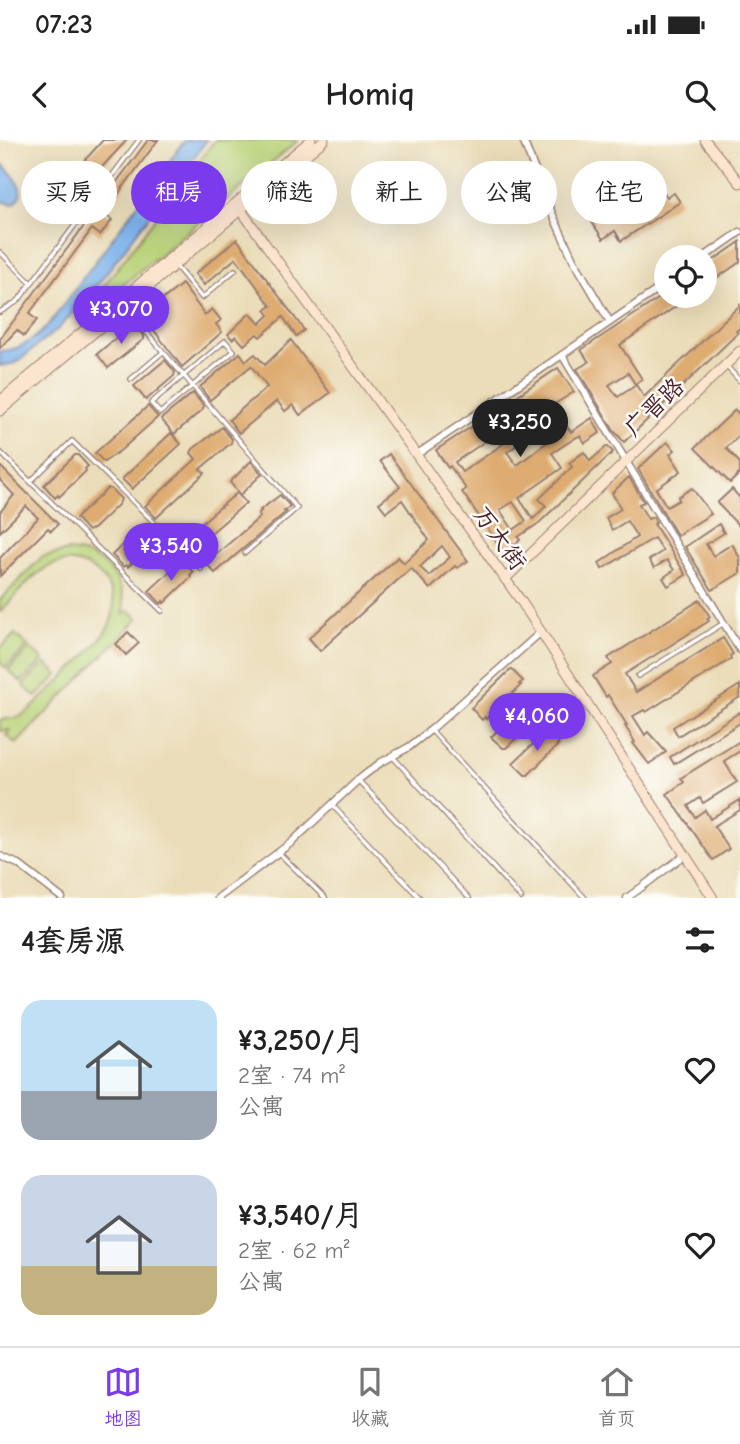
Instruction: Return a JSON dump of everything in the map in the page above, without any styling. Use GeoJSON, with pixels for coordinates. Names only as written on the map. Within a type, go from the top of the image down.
{"type":"FeatureCollection","features":[{"type":"Feature","properties":{"kind":"street"},"geometry":{"type":"LineString","coordinates":[[0,401],[311,140]]}},
{"type":"Feature","properties":{"kind":"street"},"geometry":{"type":"LineString","coordinates":[[299,161],[324,140]]}},
{"type":"Feature","properties":{"kind":"street"},"geometry":{"type":"LineString","coordinates":[[523,140],[573,260],[610,322]]}},
{"type":"Feature","properties":{"kind":"street"},"geometry":{"type":"LineString","coordinates":[[705,140],[740,183]]}},
{"type":"Feature","properties":{"kind":"street"},"geometry":{"type":"LineString","coordinates":[[0,411],[241,209]]}},
{"type":"Feature","properties":{"kind":"street","name":"万大街"},"geometry":{"type":"LineString","coordinates":[[252,224],[505,579],[713,898]]}},
{"type":"Feature","properties":{"kind":"street"},"geometry":{"type":"LineString","coordinates":[[717,248],[740,232]]}},
{"type":"Feature","properties":{"kind":"street"},"geometry":{"type":"LineString","coordinates":[[416,455],[654,292]]}},
{"type":"Feature","properties":{"kind":"street","name":"广晋路"},"geometry":{"type":"LineString","coordinates":[[505,579],[740,351]]}},
{"type":"Feature","properties":{"kind":"street"},"geometry":{"type":"LineString","coordinates":[[562,355],[740,650]]}},
{"type":"Feature","properties":{"kind":"street"},"geometry":{"type":"LineString","coordinates":[[218,898],[279,853],[358,780],[430,730],[541,632]]}},
{"type":"Feature","properties":{"kind":"street"},"geometry":{"type":"LineString","coordinates":[[628,898],[685,855]]}},
{"type":"Feature","properties":{"kind":"street"},"geometry":{"type":"LineString","coordinates":[[0,856],[18,864],[62,898]]}},
{"type":"Feature","properties":{"kind":"lane"},"geometry":{"type":"LineString","coordinates":[[0,312],[18,301],[139,140]]}},
{"type":"Feature","properties":{"kind":"lane"},"geometry":{"type":"LineString","coordinates":[[0,252],[32,283]]}},
{"type":"Feature","properties":{"kind":"lane"},"geometry":{"type":"LineString","coordinates":[[175,265],[202,298],[235,270]]}},
{"type":"Feature","properties":{"kind":"lane"},"geometry":{"type":"LineString","coordinates":[[125,307],[297,508],[245,553]]}},
{"type":"Feature","properties":{"kind":"lane"},"geometry":{"type":"LineString","coordinates":[[225,341],[234,351],[192,387],[160,413],[151,403],[225,341]]}},
{"type":"Feature","properties":{"kind":"lane"},"geometry":{"type":"LineString","coordinates":[[131,379],[163,352]]}},
{"type":"Feature","properties":{"kind":"lane"},"geometry":{"type":"LineString","coordinates":[[725,366],[740,381]]}},
{"type":"Feature","properties":{"kind":"lane"},"geometry":{"type":"LineString","coordinates":[[31,481],[72,441],[201,569]]}},
{"type":"Feature","properties":{"kind":"lane"},"geometry":{"type":"LineString","coordinates":[[0,452],[162,611]]}},
{"type":"Feature","properties":{"kind":"lane"},"geometry":{"type":"LineString","coordinates":[[638,676],[723,623]]}},
{"type":"Feature","properties":{"kind":"lane"},"geometry":{"type":"LineString","coordinates":[[430,730],[585,898]]}},
{"type":"Feature","properties":{"kind":"lane"},"geometry":{"type":"LineString","coordinates":[[393,756],[521,898]]}},
{"type":"Feature","properties":{"kind":"lane"},"geometry":{"type":"LineString","coordinates":[[358,780],[469,898]]}},
{"type":"Feature","properties":{"kind":"lane"},"geometry":{"type":"LineString","coordinates":[[332,805],[420,898]]}},
{"type":"Feature","properties":{"kind":"lane"},"geometry":{"type":"LineString","coordinates":[[279,853],[324,898]]}},
{"type":"Feature","properties":{"kind":"green space"},"geometry":{"type":"Polygon","coordinates":[[[215,140],[299,140],[273,161],[241,161],[241,188],[227,199],[227,161],[199,161],[215,140]]]}},
{"type":"Feature","properties":{"kind":"green space"},"geometry":{"type":"Polygon","coordinates":[[[151,224],[197,224],[85,316],[83,313],[151,224]]]}},
{"type":"Feature","properties":{"kind":"green space"},"geometry":{"type":"Polygon","coordinates":[[[68,551],[92,557],[110,570],[121,590],[124,614],[129,610],[138,619],[16,744],[6,735],[10,730],[0,731],[0,720],[19,717],[31,709],[88,654],[111,621],[114,608],[107,584],[89,567],[78,563],[65,562],[45,569],[31,579],[0,612],[0,600],[42,557],[68,551]]]}},
{"type":"Feature","properties":{"kind":"green space"},"geometry":{"type":"Polygon","coordinates":[[[15,634],[28,646],[6,668],[0,663],[0,649],[15,634]]]}},
{"type":"Feature","properties":{"kind":"green space"},"geometry":{"type":"Polygon","coordinates":[[[30,648],[43,660],[21,682],[8,670],[30,648]]]}},
{"type":"Feature","properties":{"kind":"green space"},"geometry":{"type":"Polygon","coordinates":[[[45,663],[58,675],[36,697],[23,685],[45,663]]]}},
{"type":"Feature","properties":{"kind":"water"},"geometry":{"type":"Polygon","coordinates":[[[185,140],[207,140],[191,161],[170,161],[185,140]]]}},
{"type":"Feature","properties":{"kind":"water"},"geometry":{"type":"Polygon","coordinates":[[[0,162],[18,183],[21,194],[13,204],[0,201],[0,162]]]}},
{"type":"Feature","properties":{"kind":"water"},"geometry":{"type":"Polygon","coordinates":[[[131,213],[131,224],[143,224],[98,284],[60,327],[16,363],[0,366],[0,351],[28,343],[50,323],[131,213]]]}},
{"type":"Feature","properties":{"kind":"building"},"geometry":{"type":"Polygon","coordinates":[[[103,140],[127,140],[108,161],[84,161],[103,140]]]}},
{"type":"Feature","properties":{"kind":"building"},"geometry":{"type":"Polygon","coordinates":[[[148,140],[158,140],[142,161],[132,161],[148,140]]]}},
{"type":"Feature","properties":{"kind":"building"},"geometry":{"type":"Polygon","coordinates":[[[131,163],[131,176],[117,195],[117,182],[131,163]]]}},
{"type":"Feature","properties":{"kind":"building"},"geometry":{"type":"Polygon","coordinates":[[[674,193],[680,202],[667,211],[667,197],[674,193]]]}},
{"type":"Feature","properties":{"kind":"building"},"geometry":{"type":"Polygon","coordinates":[[[86,224],[109,224],[100,235],[92,229],[29,314],[37,320],[24,336],[17,330],[0,348],[0,339],[86,224]]]}},
{"type":"Feature","properties":{"kind":"building"},"geometry":{"type":"Polygon","coordinates":[[[593,224],[647,224],[621,241],[615,231],[603,239],[593,224]]]}},
{"type":"Feature","properties":{"kind":"building"},"geometry":{"type":"Polygon","coordinates":[[[237,239],[304,330],[296,336],[283,317],[260,337],[257,334],[244,345],[236,336],[232,339],[228,334],[250,313],[260,324],[269,315],[265,310],[271,306],[236,258],[204,285],[195,274],[237,239]]]}},
{"type":"Feature","properties":{"kind":"building"},"geometry":{"type":"Polygon","coordinates":[[[740,242],[740,262],[717,278],[717,258],[740,242]]]}},
{"type":"Feature","properties":{"kind":"building"},"geometry":{"type":"Polygon","coordinates":[[[182,284],[205,315],[212,309],[221,320],[216,324],[222,332],[182,367],[153,329],[151,331],[140,318],[182,284]]]}},
{"type":"Feature","properties":{"kind":"building"},"geometry":{"type":"Polygon","coordinates":[[[654,302],[654,308],[674,308],[620,345],[642,379],[635,384],[628,373],[609,385],[618,397],[636,385],[644,397],[740,305],[740,328],[736,331],[738,333],[624,442],[614,431],[577,369],[589,362],[581,350],[654,302]]]}},
{"type":"Feature","properties":{"kind":"building"},"geometry":{"type":"Polygon","coordinates":[[[133,324],[144,339],[108,368],[97,354],[133,324]]]}},
{"type":"Feature","properties":{"kind":"building"},"geometry":{"type":"Polygon","coordinates":[[[291,340],[330,393],[300,415],[293,405],[285,411],[277,401],[239,433],[229,420],[267,387],[251,366],[210,400],[200,387],[240,353],[246,361],[255,354],[265,365],[291,340]]]}},
{"type":"Feature","properties":{"kind":"building"},"geometry":{"type":"Polygon","coordinates":[[[165,360],[175,372],[174,376],[146,400],[134,386],[165,360]]]}},
{"type":"Feature","properties":{"kind":"building"},"geometry":{"type":"Polygon","coordinates":[[[558,368],[574,392],[553,405],[563,421],[571,432],[592,418],[600,433],[585,443],[580,436],[577,437],[552,453],[562,468],[519,498],[533,519],[546,506],[539,499],[572,467],[569,463],[584,452],[590,461],[607,446],[613,452],[539,523],[518,537],[520,540],[504,552],[462,492],[466,489],[436,450],[485,418],[489,424],[503,415],[499,408],[558,368]],[[546,405],[522,421],[518,414],[504,423],[506,427],[455,462],[462,472],[512,438],[517,445],[507,452],[517,465],[547,442],[538,427],[554,417],[546,405]],[[513,502],[500,510],[513,530],[526,521],[513,502]]]}},
{"type":"Feature","properties":{"kind":"building"},"geometry":{"type":"Polygon","coordinates":[[[193,393],[204,406],[174,434],[161,419],[193,393]]]}},
{"type":"Feature","properties":{"kind":"building"},"geometry":{"type":"Polygon","coordinates":[[[148,406],[158,417],[104,462],[95,453],[148,406]]]}},
{"type":"Feature","properties":{"kind":"building"},"geometry":{"type":"Polygon","coordinates":[[[735,410],[740,415],[740,435],[726,448],[740,463],[740,473],[730,483],[695,448],[735,410]]]}},
{"type":"Feature","properties":{"kind":"building"},"geometry":{"type":"Polygon","coordinates":[[[222,427],[232,439],[231,443],[200,469],[205,473],[156,518],[145,506],[196,459],[191,453],[193,449],[222,427]]]}},
{"type":"Feature","properties":{"kind":"building"},"geometry":{"type":"Polygon","coordinates":[[[171,433],[181,444],[132,489],[122,479],[171,433]]]}},
{"type":"Feature","properties":{"kind":"building"},"geometry":{"type":"Polygon","coordinates":[[[667,442],[675,450],[670,454],[681,471],[656,489],[667,507],[692,488],[711,514],[677,535],[638,469],[667,442]]]}},
{"type":"Feature","properties":{"kind":"building"},"geometry":{"type":"Polygon","coordinates":[[[389,454],[468,561],[457,568],[455,566],[430,589],[411,568],[320,651],[309,638],[398,557],[404,563],[429,540],[402,500],[386,512],[379,503],[400,487],[380,461],[389,454]],[[442,546],[420,567],[429,576],[450,557],[442,546]]]}},
{"type":"Feature","properties":{"kind":"building"},"geometry":{"type":"Polygon","coordinates":[[[75,455],[88,466],[86,471],[55,498],[44,485],[75,455]]]}},
{"type":"Feature","properties":{"kind":"building"},"geometry":{"type":"Polygon","coordinates":[[[251,461],[262,474],[240,495],[230,482],[251,461]]]}},
{"type":"Feature","properties":{"kind":"building"},"geometry":{"type":"Polygon","coordinates":[[[0,466],[58,524],[51,531],[48,528],[0,576],[0,558],[38,518],[26,506],[0,532],[0,512],[14,495],[0,480],[0,466]]]}},
{"type":"Feature","properties":{"kind":"building"},"geometry":{"type":"Polygon","coordinates":[[[629,477],[644,502],[639,504],[648,519],[653,517],[656,523],[654,524],[686,575],[668,586],[663,578],[674,570],[667,560],[654,568],[649,560],[663,551],[654,538],[602,569],[599,563],[637,537],[627,521],[612,530],[606,518],[621,509],[612,493],[629,477]]]}},
{"type":"Feature","properties":{"kind":"building"},"geometry":{"type":"Polygon","coordinates":[[[108,488],[121,499],[119,504],[88,531],[76,518],[108,488]]]}},
{"type":"Feature","properties":{"kind":"building"},"geometry":{"type":"Polygon","coordinates":[[[732,489],[740,498],[740,527],[717,503],[732,489]]]}},
{"type":"Feature","properties":{"kind":"building"},"geometry":{"type":"Polygon","coordinates":[[[237,493],[246,503],[190,551],[181,540],[237,493]]]}},
{"type":"Feature","properties":{"kind":"building"},"geometry":{"type":"Polygon","coordinates":[[[280,495],[290,506],[284,511],[286,512],[215,573],[206,563],[260,517],[260,510],[280,495]]]}},
{"type":"Feature","properties":{"kind":"building"},"geometry":{"type":"Polygon","coordinates":[[[719,524],[724,533],[706,544],[713,556],[732,544],[740,558],[740,573],[712,590],[685,547],[719,524]]]}},
{"type":"Feature","properties":{"kind":"building"},"geometry":{"type":"Polygon","coordinates":[[[143,525],[156,536],[128,567],[124,567],[112,555],[143,525]]]}},
{"type":"Feature","properties":{"kind":"building"},"geometry":{"type":"Polygon","coordinates":[[[180,562],[193,572],[191,577],[161,604],[149,591],[180,562]]]}},
{"type":"Feature","properties":{"kind":"building"},"geometry":{"type":"Polygon","coordinates":[[[700,600],[710,617],[707,618],[709,621],[625,674],[636,692],[723,638],[733,654],[731,659],[646,712],[644,710],[633,716],[645,735],[648,732],[666,752],[649,764],[633,743],[635,742],[625,726],[627,725],[608,695],[606,697],[593,676],[612,664],[608,658],[700,600]]]}},
{"type":"Feature","properties":{"kind":"building"},"geometry":{"type":"Polygon","coordinates":[[[128,632],[139,643],[126,655],[116,644],[128,632]]]}},
{"type":"Feature","properties":{"kind":"building"},"geometry":{"type":"Polygon","coordinates":[[[511,669],[523,681],[519,684],[521,685],[482,720],[471,708],[511,669]]]}},
{"type":"Feature","properties":{"kind":"building"},"geometry":{"type":"Polygon","coordinates":[[[740,685],[740,697],[678,736],[673,727],[740,685]]]}},
{"type":"Feature","properties":{"kind":"building"},"geometry":{"type":"Polygon","coordinates":[[[530,699],[542,711],[538,714],[540,716],[503,748],[491,737],[530,699]]]}},
{"type":"Feature","properties":{"kind":"building"},"geometry":{"type":"Polygon","coordinates":[[[740,712],[740,723],[674,764],[670,757],[740,712]]]}},
{"type":"Feature","properties":{"kind":"building"},"geometry":{"type":"Polygon","coordinates":[[[549,729],[560,741],[558,745],[525,775],[513,763],[549,729]]]}},
{"type":"Feature","properties":{"kind":"building"},"geometry":{"type":"Polygon","coordinates":[[[740,741],[740,751],[724,761],[737,782],[703,803],[700,798],[688,806],[695,817],[705,810],[710,819],[740,800],[740,810],[714,826],[729,849],[713,860],[667,794],[684,782],[681,778],[740,741]]]}}]}
